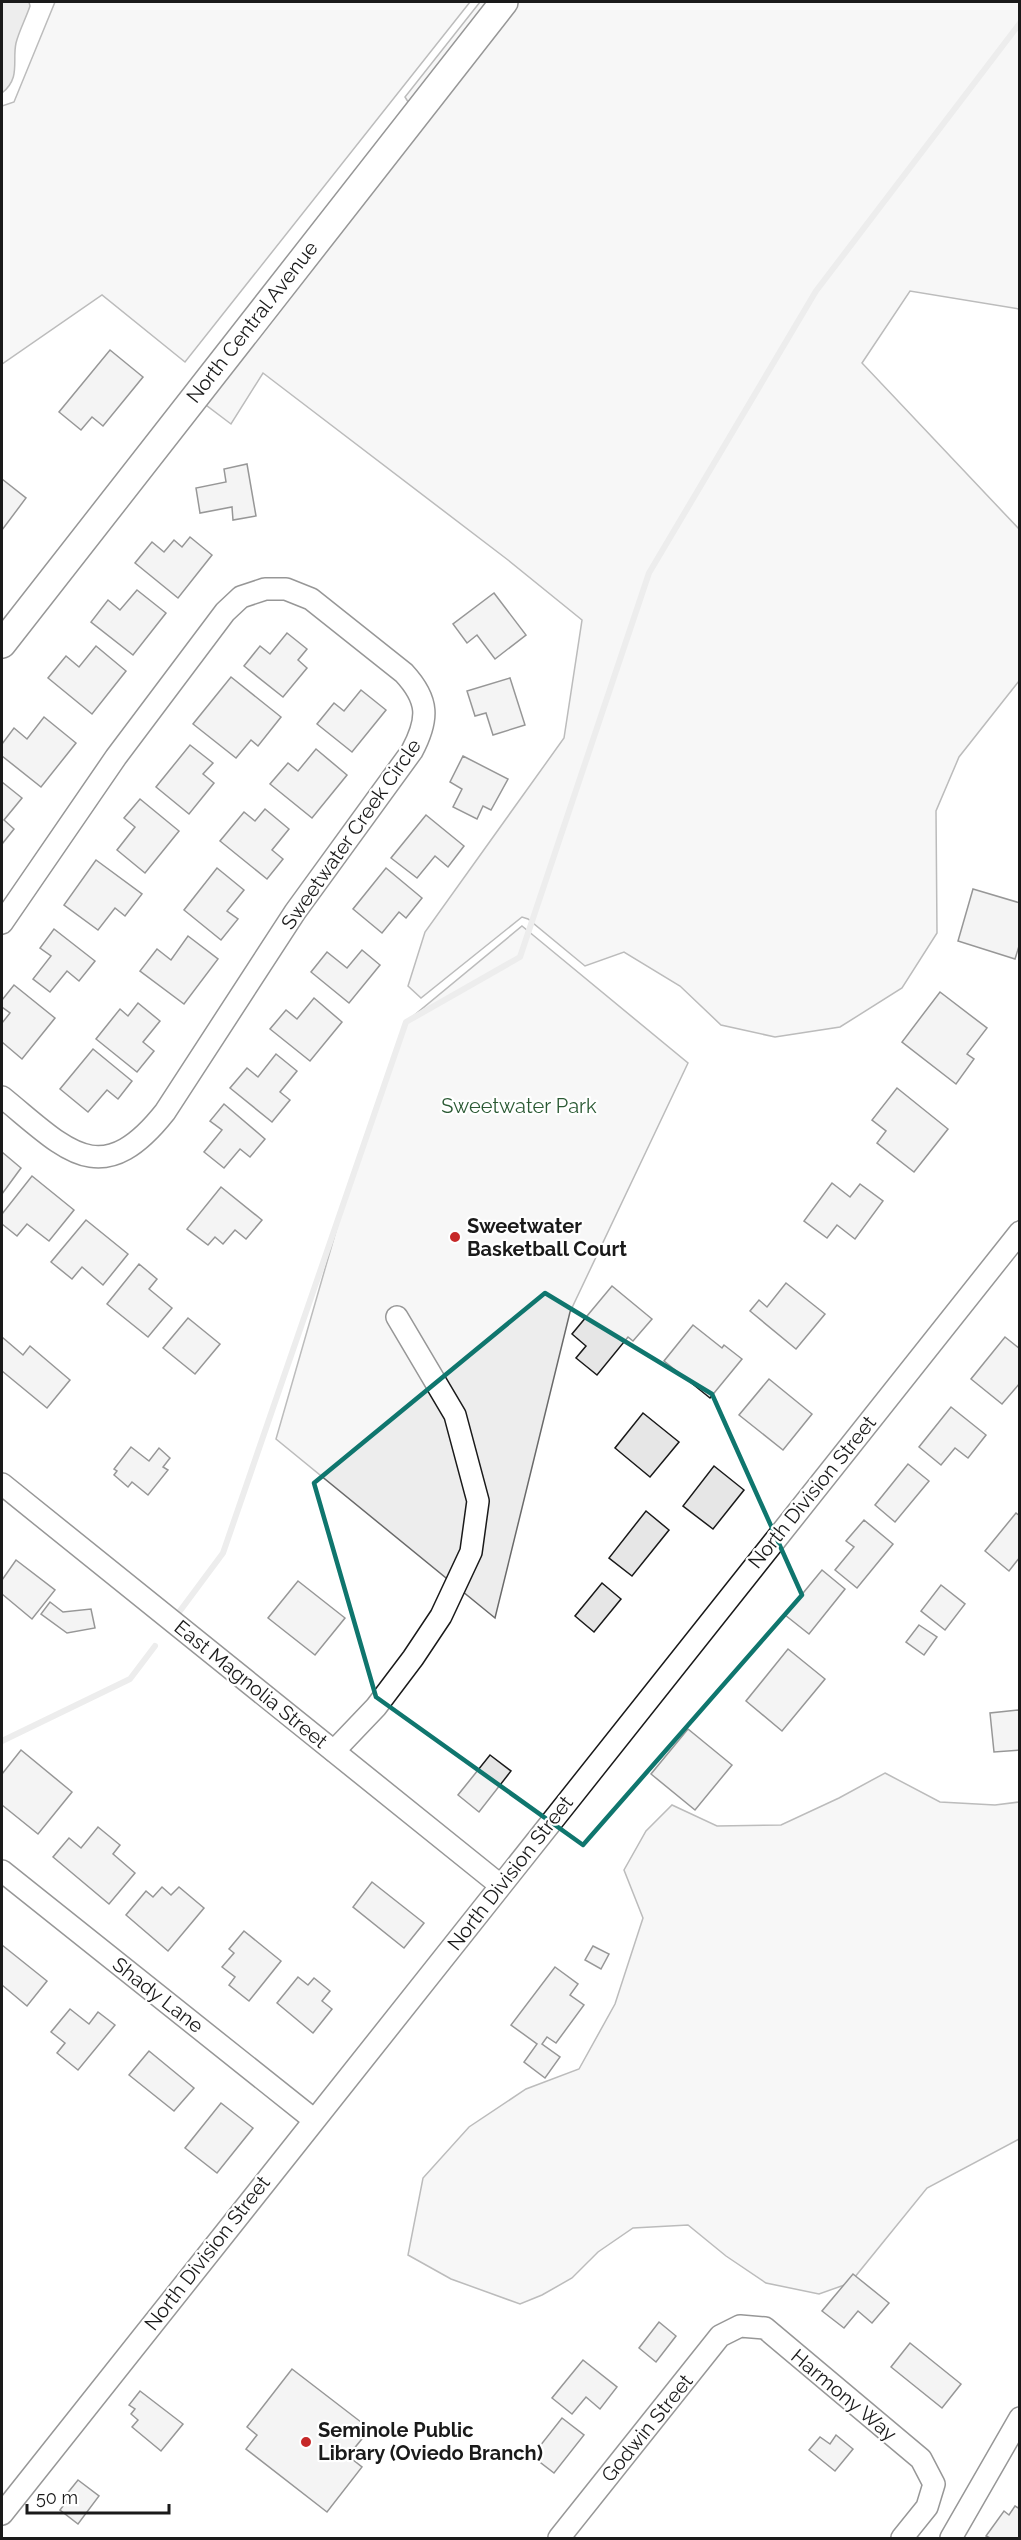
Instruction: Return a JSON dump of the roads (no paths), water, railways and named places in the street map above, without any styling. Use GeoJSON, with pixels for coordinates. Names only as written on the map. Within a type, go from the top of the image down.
{"type":"FeatureCollection","features":[{"type":"Feature","properties":{"kind":"main road","name":"North Central Avenue"},"geometry":{"type":"LineString","coordinates":[[2,644],[504,2]]}},
{"type":"Feature","properties":{"kind":"street","name":"Sweetwater Creek Circle"},"geometry":{"type":"LineString","coordinates":[[2,923],[116,756],[225,612],[242,597],[265,589],[286,589],[311,599],[404,673],[417,687],[425,710],[423,730],[412,751],[295,912],[165,1112],[147,1134],[129,1149],[107,1157],[84,1156],[63,1146],[2,1097]]}},
{"type":"Feature","properties":{"kind":"street","name":"North Division Street"},"geometry":{"type":"LineString","coordinates":[[2,2514],[1020,1232]]}},
{"type":"Feature","properties":{"kind":"street"},"geometry":{"type":"LineString","coordinates":[[334,1751],[375,1707],[413,1658],[441,1616],[471,1552],[478,1501],[455,1415],[397,1317]]}},
{"type":"Feature","properties":{"kind":"street","name":"East Magnolia Street"},"geometry":{"type":"LineString","coordinates":[[2,1484],[500,1885]]}},
{"type":"Feature","properties":{"kind":"street","name":"Shady Lane"},"geometry":{"type":"LineString","coordinates":[[2,1871],[314,2119]]}},
{"type":"Feature","properties":{"kind":"street","name":"Harmony Way"},"geometry":{"type":"LineString","coordinates":[[740,2326],[765,2328],[921,2459],[934,2484],[927,2507],[902,2538]]}},
{"type":"Feature","properties":{"kind":"street","name":"Godwin Street"},"geometry":{"type":"LineString","coordinates":[[559,2538],[720,2336],[740,2326]]}},
{"type":"Feature","properties":{"kind":"street"},"geometry":{"type":"LineString","coordinates":[[951,2538],[1020,2418]]}},
{"type":"Feature","properties":{"kind":"waterway"},"geometry":{"type":"LineString","coordinates":[[174,1619],[223,1553],[406,1022],[520,957],[649,573],[816,291],[1020,23]]}},
{"type":"Feature","properties":{"kind":"waterway"},"geometry":{"type":"LineString","coordinates":[[2,1741],[130,1679],[155,1646]]}},
{"type":"Feature","properties":{"kind":"place","name":"Sweetwater Basketball Court"},"geometry":{"type":"Point","coordinates":[455,1237]}},
{"type":"Feature","properties":{"kind":"place","name":"Seminole Public Library (Oviedo Branch)"},"geometry":{"type":"Point","coordinates":[306,2442]}},
{"type":"Feature","properties":{"kind":"park label","name":"Sweetwater Park"},"geometry":{"type":"Point","coordinates":[519,1106]}}]}
